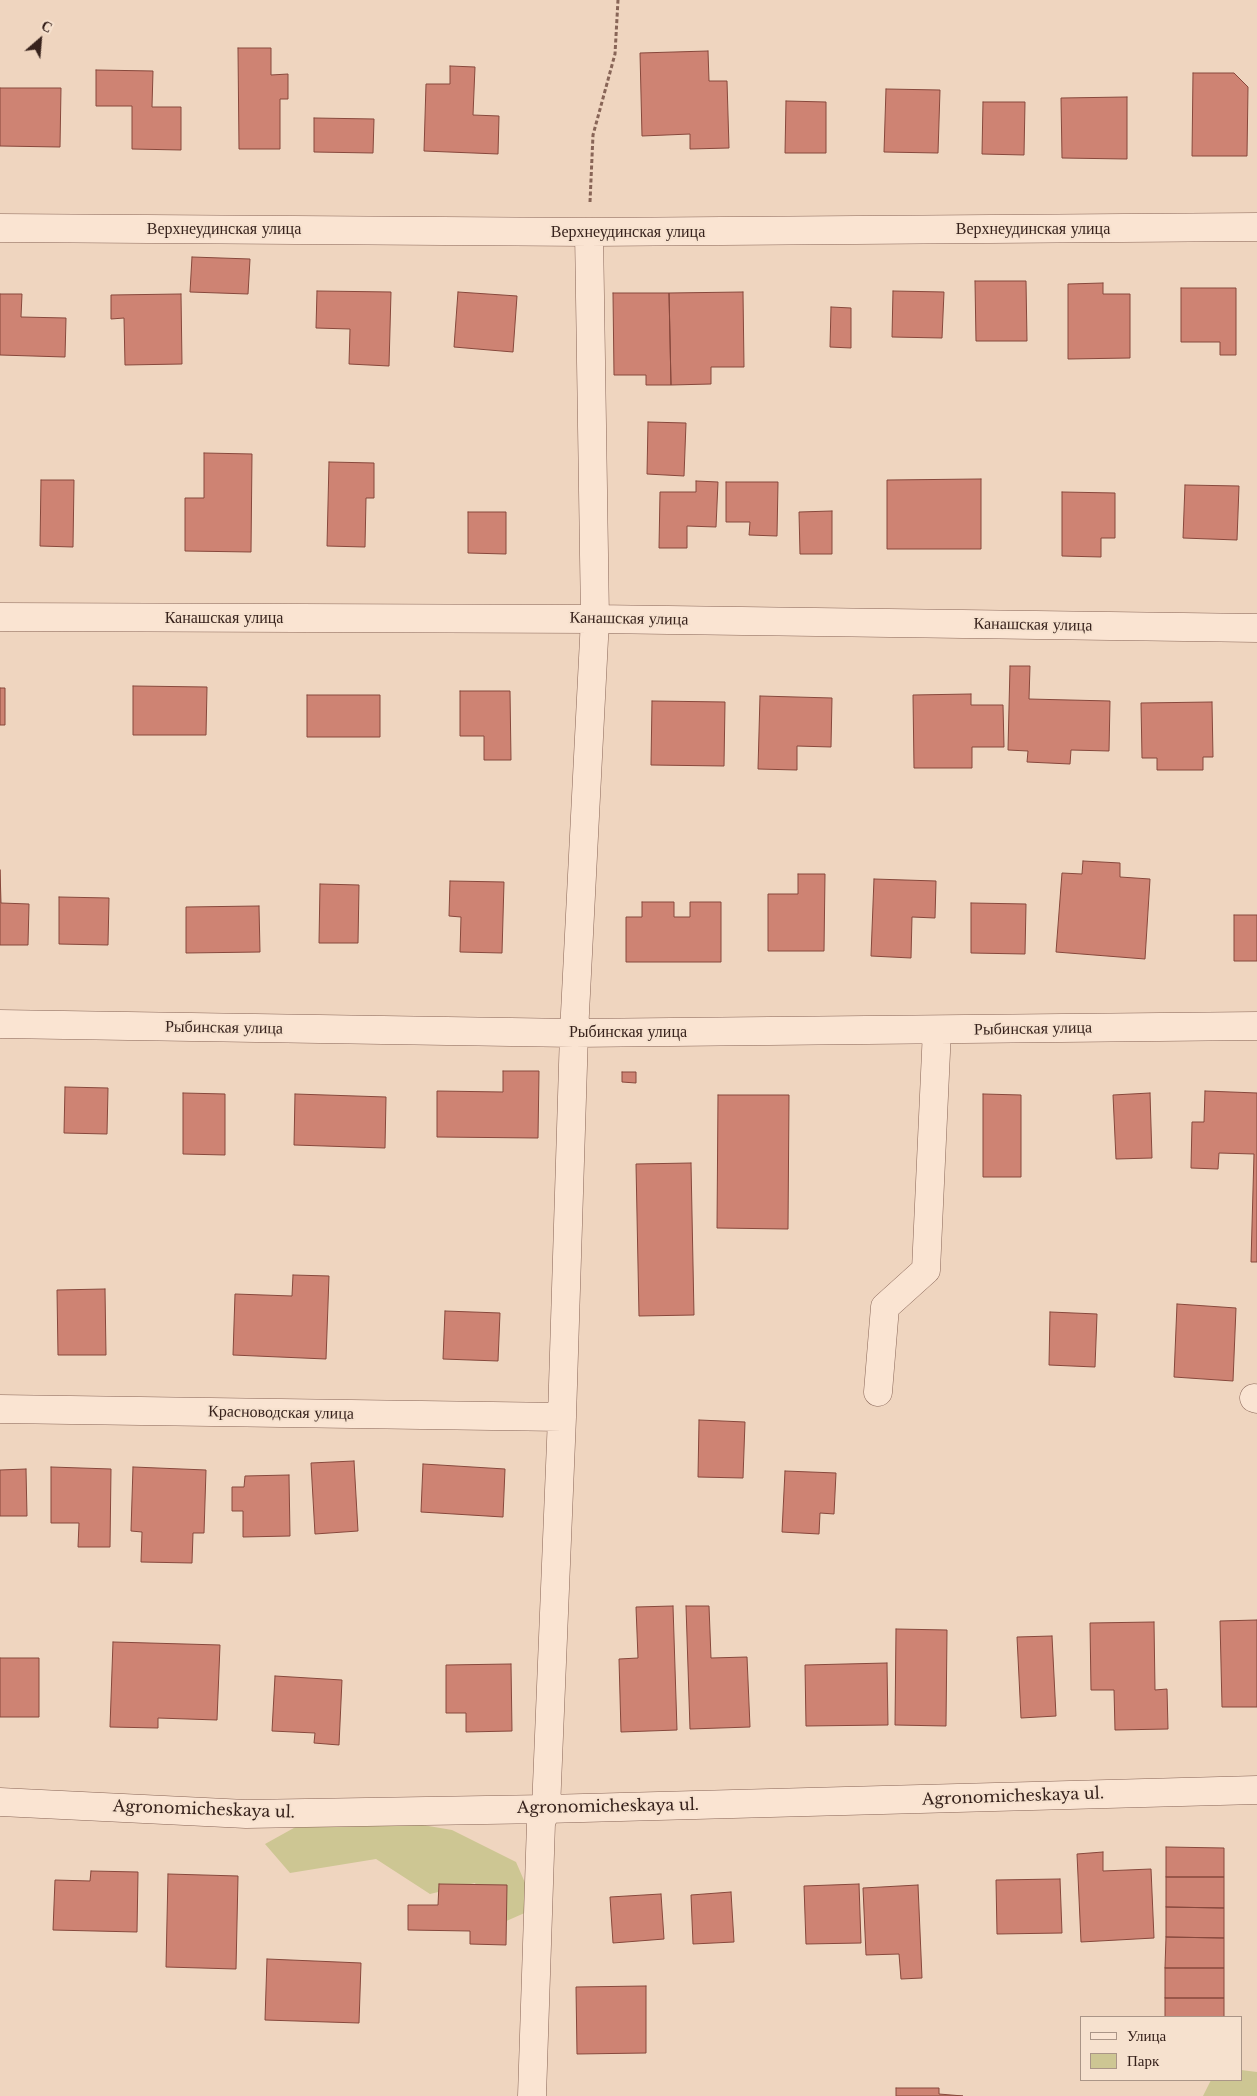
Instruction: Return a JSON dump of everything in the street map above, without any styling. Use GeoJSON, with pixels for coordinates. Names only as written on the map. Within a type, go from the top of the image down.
{"type":"FeatureCollection","features":[{"type":"Feature","properties":{"kind":"street","name":"Верхнеудинская улица"},"geometry":{"type":"LineString","coordinates":[[0,228],[589,232],[1257,227]]}},
{"type":"Feature","properties":{"kind":"street"},"geometry":{"type":"LineString","coordinates":[[532,2096],[541,1823],[546,1809],[562,1417],[574,1033],[595,619],[589,232]]}},
{"type":"Feature","properties":{"kind":"street","name":"Канашская улица"},"geometry":{"type":"LineString","coordinates":[[0,617],[595,619],[1257,628]]}},
{"type":"Feature","properties":{"kind":"street","name":"Рыбинская улица"},"geometry":{"type":"LineString","coordinates":[[0,1024],[574,1033],[1257,1026]]}},
{"type":"Feature","properties":{"kind":"street"},"geometry":{"type":"LineString","coordinates":[[878,1392],[885,1307],[926,1270],[937,1030]]}},
{"type":"Feature","properties":{"kind":"street","name":"Красноводская улица"},"geometry":{"type":"LineString","coordinates":[[0,1409],[562,1417]]}},
{"type":"Feature","properties":{"kind":"street","name":"Agronomicheskaya ul."},"geometry":{"type":"LineString","coordinates":[[0,1802],[246,1814],[546,1809],[1257,1790]]}},
{"type":"Feature","properties":{"kind":"path"},"geometry":{"type":"LineString","coordinates":[[589,232],[593,135],[615,54],[618,0]]}},
{"type":"Feature","properties":{"kind":"green space"},"geometry":{"type":"Polygon","coordinates":[[[328,1809],[452,1830],[516,1862],[536,1908],[495,1926],[475,1883],[430,1894],[376,1859],[290,1873],[265,1844],[328,1809]]]}},
{"type":"Feature","properties":{"kind":"green space"},"geometry":{"type":"Polygon","coordinates":[[[1242,2070],[1257,2072],[1257,2096],[1203,2096],[1210,2081],[1242,2081],[1242,2070]]]}},
{"type":"Feature","properties":{"kind":"building"},"geometry":{"type":"Polygon","coordinates":[[[238,48],[271,48],[271,75],[288,74],[288,99],[280,99],[280,149],[239,149],[238,48]]]}},
{"type":"Feature","properties":{"kind":"building"},"geometry":{"type":"Polygon","coordinates":[[[708,51],[709,81],[727,81],[729,148],[690,149],[690,134],[642,136],[640,53],[708,51]]]}},
{"type":"Feature","properties":{"kind":"building"},"geometry":{"type":"Polygon","coordinates":[[[450,66],[475,67],[473,115],[499,116],[498,154],[424,151],[426,84],[450,84],[450,66]]]}},
{"type":"Feature","properties":{"kind":"building"},"geometry":{"type":"Polygon","coordinates":[[[96,70],[153,71],[152,107],[181,107],[181,150],[132,149],[132,106],[96,106],[96,70]]]}},
{"type":"Feature","properties":{"kind":"building"},"geometry":{"type":"Polygon","coordinates":[[[1193,73],[1234,73],[1248,87],[1247,156],[1192,156],[1193,73]]]}},
{"type":"Feature","properties":{"kind":"building"},"geometry":{"type":"Polygon","coordinates":[[[0,88],[61,88],[60,147],[0,146],[0,88]]]}},
{"type":"Feature","properties":{"kind":"building"},"geometry":{"type":"Polygon","coordinates":[[[886,89],[940,90],[938,153],[884,152],[886,89]]]}},
{"type":"Feature","properties":{"kind":"building"},"geometry":{"type":"Polygon","coordinates":[[[1127,97],[1127,159],[1062,158],[1061,98],[1127,97]]]}},
{"type":"Feature","properties":{"kind":"building"},"geometry":{"type":"Polygon","coordinates":[[[786,101],[826,102],[826,153],[785,153],[786,101]]]}},
{"type":"Feature","properties":{"kind":"building"},"geometry":{"type":"Polygon","coordinates":[[[983,102],[1025,102],[1024,155],[982,154],[983,102]]]}},
{"type":"Feature","properties":{"kind":"building"},"geometry":{"type":"Polygon","coordinates":[[[314,118],[374,119],[373,153],[314,152],[314,118]]]}},
{"type":"Feature","properties":{"kind":"building"},"geometry":{"type":"Polygon","coordinates":[[[192,257],[250,259],[248,294],[190,292],[192,257]]]}},
{"type":"Feature","properties":{"kind":"building"},"geometry":{"type":"Polygon","coordinates":[[[975,281],[1026,281],[1027,341],[976,341],[975,281]]]}},
{"type":"Feature","properties":{"kind":"building"},"geometry":{"type":"Polygon","coordinates":[[[1103,283],[1103,294],[1130,294],[1130,358],[1068,359],[1068,284],[1103,283]]]}},
{"type":"Feature","properties":{"kind":"building"},"geometry":{"type":"Polygon","coordinates":[[[1181,288],[1236,288],[1236,355],[1220,355],[1220,342],[1181,342],[1181,288]]]}},
{"type":"Feature","properties":{"kind":"building"},"geometry":{"type":"Polygon","coordinates":[[[317,291],[391,292],[389,366],[349,364],[350,329],[316,328],[317,291]]]}},
{"type":"Feature","properties":{"kind":"building"},"geometry":{"type":"Polygon","coordinates":[[[893,291],[944,292],[942,338],[892,337],[893,291]]]}},
{"type":"Feature","properties":{"kind":"building"},"geometry":{"type":"Polygon","coordinates":[[[458,292],[517,296],[513,352],[454,347],[458,292]]]}},
{"type":"Feature","properties":{"kind":"building"},"geometry":{"type":"Polygon","coordinates":[[[743,292],[744,367],[711,367],[711,384],[671,385],[669,293],[743,292]]]}},
{"type":"Feature","properties":{"kind":"building"},"geometry":{"type":"Polygon","coordinates":[[[613,293],[669,293],[671,385],[646,385],[646,375],[614,375],[613,293]]]}},
{"type":"Feature","properties":{"kind":"building"},"geometry":{"type":"Polygon","coordinates":[[[0,294],[22,294],[21,317],[66,318],[65,357],[0,355],[0,294]]]}},
{"type":"Feature","properties":{"kind":"building"},"geometry":{"type":"Polygon","coordinates":[[[181,294],[182,364],[125,365],[124,318],[111,319],[111,295],[181,294]]]}},
{"type":"Feature","properties":{"kind":"building"},"geometry":{"type":"Polygon","coordinates":[[[831,307],[851,308],[851,348],[830,347],[831,307]]]}},
{"type":"Feature","properties":{"kind":"building"},"geometry":{"type":"Polygon","coordinates":[[[648,422],[686,423],[684,476],[647,474],[648,422]]]}},
{"type":"Feature","properties":{"kind":"building"},"geometry":{"type":"Polygon","coordinates":[[[204,453],[252,454],[251,552],[185,551],[185,498],[204,498],[204,453]]]}},
{"type":"Feature","properties":{"kind":"building"},"geometry":{"type":"Polygon","coordinates":[[[329,462],[374,463],[374,498],[366,498],[365,547],[327,546],[329,462]]]}},
{"type":"Feature","properties":{"kind":"building"},"geometry":{"type":"Polygon","coordinates":[[[981,479],[981,549],[887,549],[887,480],[981,479]]]}},
{"type":"Feature","properties":{"kind":"building"},"geometry":{"type":"Polygon","coordinates":[[[41,480],[74,480],[73,547],[40,546],[41,480]]]}},
{"type":"Feature","properties":{"kind":"building"},"geometry":{"type":"Polygon","coordinates":[[[696,481],[718,482],[716,527],[687,526],[687,548],[659,548],[660,492],[696,492],[696,481]]]}},
{"type":"Feature","properties":{"kind":"building"},"geometry":{"type":"Polygon","coordinates":[[[726,482],[778,482],[777,536],[749,535],[750,522],[726,522],[726,482]]]}},
{"type":"Feature","properties":{"kind":"building"},"geometry":{"type":"Polygon","coordinates":[[[1185,485],[1239,486],[1237,540],[1183,538],[1185,485]]]}},
{"type":"Feature","properties":{"kind":"building"},"geometry":{"type":"Polygon","coordinates":[[[1062,492],[1115,493],[1115,538],[1101,538],[1101,557],[1062,556],[1062,492]]]}},
{"type":"Feature","properties":{"kind":"building"},"geometry":{"type":"Polygon","coordinates":[[[832,511],[832,554],[800,554],[799,512],[832,511]]]}},
{"type":"Feature","properties":{"kind":"building"},"geometry":{"type":"Polygon","coordinates":[[[468,512],[506,512],[506,554],[468,553],[468,512]]]}},
{"type":"Feature","properties":{"kind":"building"},"geometry":{"type":"Polygon","coordinates":[[[1010,666],[1030,666],[1029,699],[1110,701],[1109,751],[1071,750],[1070,764],[1027,762],[1028,751],[1008,750],[1010,666]]]}},
{"type":"Feature","properties":{"kind":"building"},"geometry":{"type":"Polygon","coordinates":[[[133,686],[207,687],[206,735],[133,735],[133,686]]]}},
{"type":"Feature","properties":{"kind":"building"},"geometry":{"type":"Polygon","coordinates":[[[0,688],[5,688],[5,725],[0,725],[0,688]]]}},
{"type":"Feature","properties":{"kind":"building"},"geometry":{"type":"Polygon","coordinates":[[[460,691],[510,691],[511,760],[484,760],[484,736],[460,736],[460,691]]]}},
{"type":"Feature","properties":{"kind":"building"},"geometry":{"type":"Polygon","coordinates":[[[971,694],[971,705],[1003,705],[1004,747],[972,747],[972,768],[914,768],[913,695],[971,694]]]}},
{"type":"Feature","properties":{"kind":"building"},"geometry":{"type":"Polygon","coordinates":[[[307,695],[380,695],[380,737],[307,737],[307,695]]]}},
{"type":"Feature","properties":{"kind":"building"},"geometry":{"type":"Polygon","coordinates":[[[760,696],[832,698],[831,747],[797,746],[797,770],[758,769],[760,696]]]}},
{"type":"Feature","properties":{"kind":"building"},"geometry":{"type":"Polygon","coordinates":[[[652,701],[725,702],[724,766],[651,765],[652,701]]]}},
{"type":"Feature","properties":{"kind":"building"},"geometry":{"type":"Polygon","coordinates":[[[1212,702],[1213,757],[1203,757],[1203,770],[1157,770],[1157,758],[1142,758],[1141,703],[1212,702]]]}},
{"type":"Feature","properties":{"kind":"building"},"geometry":{"type":"Polygon","coordinates":[[[1083,861],[1120,863],[1120,877],[1150,879],[1145,959],[1056,952],[1062,873],[1082,874],[1083,861]]]}},
{"type":"Feature","properties":{"kind":"building"},"geometry":{"type":"Polygon","coordinates":[[[0,870],[1,903],[29,904],[28,945],[0,945],[0,870]]]}},
{"type":"Feature","properties":{"kind":"building"},"geometry":{"type":"Polygon","coordinates":[[[798,874],[825,874],[824,951],[768,951],[768,894],[798,894],[798,874]]]}},
{"type":"Feature","properties":{"kind":"building"},"geometry":{"type":"Polygon","coordinates":[[[874,879],[936,881],[935,918],[912,917],[911,958],[871,956],[874,879]]]}},
{"type":"Feature","properties":{"kind":"building"},"geometry":{"type":"Polygon","coordinates":[[[450,881],[504,882],[502,953],[460,952],[461,917],[449,916],[450,881]]]}},
{"type":"Feature","properties":{"kind":"building"},"geometry":{"type":"Polygon","coordinates":[[[320,884],[359,885],[358,943],[319,943],[320,884]]]}},
{"type":"Feature","properties":{"kind":"building"},"geometry":{"type":"Polygon","coordinates":[[[59,897],[109,898],[108,945],[59,944],[59,897]]]}},
{"type":"Feature","properties":{"kind":"building"},"geometry":{"type":"Polygon","coordinates":[[[642,902],[674,902],[674,917],[690,917],[690,902],[721,902],[721,962],[626,962],[626,917],[642,917],[642,902]]]}},
{"type":"Feature","properties":{"kind":"building"},"geometry":{"type":"Polygon","coordinates":[[[971,903],[1026,904],[1025,954],[971,953],[971,903]]]}},
{"type":"Feature","properties":{"kind":"building"},"geometry":{"type":"Polygon","coordinates":[[[259,906],[260,952],[186,953],[186,907],[259,906]]]}},
{"type":"Feature","properties":{"kind":"building"},"geometry":{"type":"Polygon","coordinates":[[[1234,915],[1257,915],[1257,961],[1234,961],[1234,915]]]}},
{"type":"Feature","properties":{"kind":"building"},"geometry":{"type":"Polygon","coordinates":[[[503,1071],[539,1071],[538,1138],[437,1137],[437,1091],[503,1092],[503,1071]]]}},
{"type":"Feature","properties":{"kind":"building"},"geometry":{"type":"Polygon","coordinates":[[[622,1072],[636,1072],[636,1083],[622,1082],[622,1072]]]}},
{"type":"Feature","properties":{"kind":"building"},"geometry":{"type":"Polygon","coordinates":[[[65,1087],[108,1088],[107,1134],[64,1133],[65,1087]]]}},
{"type":"Feature","properties":{"kind":"building"},"geometry":{"type":"Polygon","coordinates":[[[1205,1091],[1257,1093],[1257,1262],[1251,1262],[1254,1154],[1219,1153],[1218,1169],[1191,1168],[1192,1122],[1204,1122],[1205,1091]]]}},
{"type":"Feature","properties":{"kind":"building"},"geometry":{"type":"Polygon","coordinates":[[[183,1093],[225,1094],[225,1155],[183,1154],[183,1093]]]}},
{"type":"Feature","properties":{"kind":"building"},"geometry":{"type":"Polygon","coordinates":[[[1150,1093],[1152,1158],[1116,1159],[1113,1095],[1150,1093]]]}},
{"type":"Feature","properties":{"kind":"building"},"geometry":{"type":"Polygon","coordinates":[[[295,1094],[386,1097],[385,1148],[294,1145],[295,1094]]]}},
{"type":"Feature","properties":{"kind":"building"},"geometry":{"type":"Polygon","coordinates":[[[983,1094],[1021,1095],[1021,1177],[983,1177],[983,1094]]]}},
{"type":"Feature","properties":{"kind":"building"},"geometry":{"type":"Polygon","coordinates":[[[718,1095],[789,1095],[788,1229],[717,1228],[718,1095]]]}},
{"type":"Feature","properties":{"kind":"building"},"geometry":{"type":"Polygon","coordinates":[[[691,1163],[694,1315],[639,1316],[636,1164],[691,1163]]]}},
{"type":"Feature","properties":{"kind":"building"},"geometry":{"type":"Polygon","coordinates":[[[293,1275],[329,1276],[326,1359],[233,1355],[235,1294],[292,1296],[293,1275]]]}},
{"type":"Feature","properties":{"kind":"building"},"geometry":{"type":"Polygon","coordinates":[[[105,1289],[106,1355],[58,1355],[57,1290],[105,1289]]]}},
{"type":"Feature","properties":{"kind":"building"},"geometry":{"type":"Polygon","coordinates":[[[1177,1304],[1236,1308],[1233,1381],[1174,1377],[1177,1304]]]}},
{"type":"Feature","properties":{"kind":"building"},"geometry":{"type":"Polygon","coordinates":[[[445,1311],[500,1313],[498,1361],[443,1359],[445,1311]]]}},
{"type":"Feature","properties":{"kind":"building"},"geometry":{"type":"Polygon","coordinates":[[[1050,1312],[1097,1314],[1095,1367],[1049,1365],[1050,1312]]]}},
{"type":"Feature","properties":{"kind":"building"},"geometry":{"type":"Polygon","coordinates":[[[699,1420],[745,1422],[743,1478],[698,1477],[699,1420]]]}},
{"type":"Feature","properties":{"kind":"building"},"geometry":{"type":"Polygon","coordinates":[[[354,1461],[358,1531],[315,1534],[311,1463],[354,1461]]]}},
{"type":"Feature","properties":{"kind":"building"},"geometry":{"type":"Polygon","coordinates":[[[423,1464],[505,1469],[503,1517],[421,1512],[423,1464]]]}},
{"type":"Feature","properties":{"kind":"building"},"geometry":{"type":"Polygon","coordinates":[[[51,1467],[111,1469],[110,1547],[78,1547],[79,1523],[51,1523],[51,1467]]]}},
{"type":"Feature","properties":{"kind":"building"},"geometry":{"type":"Polygon","coordinates":[[[133,1467],[206,1470],[204,1533],[193,1533],[192,1563],[141,1562],[142,1532],[131,1531],[133,1467]]]}},
{"type":"Feature","properties":{"kind":"building"},"geometry":{"type":"Polygon","coordinates":[[[26,1469],[27,1516],[0,1516],[0,1470],[26,1469]]]}},
{"type":"Feature","properties":{"kind":"building"},"geometry":{"type":"Polygon","coordinates":[[[785,1471],[836,1473],[834,1514],[820,1513],[819,1534],[782,1532],[785,1471]]]}},
{"type":"Feature","properties":{"kind":"building"},"geometry":{"type":"Polygon","coordinates":[[[289,1475],[290,1536],[243,1537],[243,1511],[232,1511],[232,1487],[244,1487],[245,1476],[289,1475]]]}},
{"type":"Feature","properties":{"kind":"building"},"geometry":{"type":"Polygon","coordinates":[[[673,1606],[677,1730],[621,1732],[619,1659],[638,1658],[636,1607],[673,1606]]]}},
{"type":"Feature","properties":{"kind":"building"},"geometry":{"type":"Polygon","coordinates":[[[686,1606],[709,1606],[711,1658],[747,1657],[750,1727],[690,1729],[686,1606]]]}},
{"type":"Feature","properties":{"kind":"building"},"geometry":{"type":"Polygon","coordinates":[[[1257,1620],[1257,1707],[1222,1707],[1220,1621],[1257,1620]]]}},
{"type":"Feature","properties":{"kind":"building"},"geometry":{"type":"Polygon","coordinates":[[[1154,1622],[1155,1690],[1167,1689],[1168,1729],[1115,1730],[1114,1690],[1091,1690],[1090,1623],[1154,1622]]]}},
{"type":"Feature","properties":{"kind":"building"},"geometry":{"type":"Polygon","coordinates":[[[896,1629],[947,1630],[946,1726],[895,1725],[896,1629]]]}},
{"type":"Feature","properties":{"kind":"building"},"geometry":{"type":"Polygon","coordinates":[[[1052,1636],[1056,1716],[1021,1718],[1017,1637],[1052,1636]]]}},
{"type":"Feature","properties":{"kind":"building"},"geometry":{"type":"Polygon","coordinates":[[[113,1642],[220,1645],[217,1720],[158,1718],[158,1728],[110,1727],[113,1642]]]}},
{"type":"Feature","properties":{"kind":"building"},"geometry":{"type":"Polygon","coordinates":[[[0,1658],[39,1658],[39,1717],[0,1717],[0,1658]]]}},
{"type":"Feature","properties":{"kind":"building"},"geometry":{"type":"Polygon","coordinates":[[[887,1663],[888,1725],[806,1726],[805,1665],[887,1663]]]}},
{"type":"Feature","properties":{"kind":"building"},"geometry":{"type":"Polygon","coordinates":[[[511,1664],[512,1731],[466,1732],[466,1713],[446,1713],[446,1665],[511,1664]]]}},
{"type":"Feature","properties":{"kind":"building"},"geometry":{"type":"Polygon","coordinates":[[[275,1676],[342,1680],[339,1745],[314,1743],[315,1733],[272,1731],[275,1676]]]}},
{"type":"Feature","properties":{"kind":"building"},"geometry":{"type":"Polygon","coordinates":[[[1166,1847],[1224,1848],[1224,1877],[1166,1877],[1166,1847]]]}},
{"type":"Feature","properties":{"kind":"building"},"geometry":{"type":"Polygon","coordinates":[[[1103,1852],[1103,1871],[1151,1869],[1154,1938],[1081,1942],[1077,1854],[1103,1852]]]}},
{"type":"Feature","properties":{"kind":"building"},"geometry":{"type":"Polygon","coordinates":[[[91,1871],[138,1872],[137,1932],[53,1930],[55,1880],[90,1881],[91,1871]]]}},
{"type":"Feature","properties":{"kind":"building"},"geometry":{"type":"Polygon","coordinates":[[[168,1874],[238,1876],[236,1969],[166,1967],[168,1874]]]}},
{"type":"Feature","properties":{"kind":"building"},"geometry":{"type":"Polygon","coordinates":[[[1166,1877],[1224,1877],[1224,1908],[1166,1907],[1166,1877]]]}},
{"type":"Feature","properties":{"kind":"building"},"geometry":{"type":"Polygon","coordinates":[[[1060,1879],[1062,1933],[997,1934],[996,1880],[1060,1879]]]}},
{"type":"Feature","properties":{"kind":"building"},"geometry":{"type":"Polygon","coordinates":[[[439,1884],[507,1885],[506,1945],[470,1944],[470,1931],[408,1930],[408,1905],[438,1905],[439,1884]]]}},
{"type":"Feature","properties":{"kind":"building"},"geometry":{"type":"Polygon","coordinates":[[[859,1884],[861,1943],[806,1944],[804,1886],[859,1884]]]}},
{"type":"Feature","properties":{"kind":"building"},"geometry":{"type":"Polygon","coordinates":[[[918,1885],[922,1978],[901,1979],[899,1954],[866,1955],[863,1888],[918,1885]]]}},
{"type":"Feature","properties":{"kind":"building"},"geometry":{"type":"Polygon","coordinates":[[[731,1892],[734,1942],[693,1944],[691,1895],[731,1892]]]}},
{"type":"Feature","properties":{"kind":"building"},"geometry":{"type":"Polygon","coordinates":[[[661,1894],[664,1939],[613,1943],[610,1897],[661,1894]]]}},
{"type":"Feature","properties":{"kind":"building"},"geometry":{"type":"Polygon","coordinates":[[[1166,1907],[1224,1908],[1224,1938],[1166,1937],[1166,1907]]]}},
{"type":"Feature","properties":{"kind":"building"},"geometry":{"type":"Polygon","coordinates":[[[1166,1937],[1224,1938],[1224,1968],[1165,1968],[1166,1937]]]}},
{"type":"Feature","properties":{"kind":"building"},"geometry":{"type":"Polygon","coordinates":[[[267,1959],[361,1963],[359,2023],[265,2020],[267,1959]]]}},
{"type":"Feature","properties":{"kind":"building"},"geometry":{"type":"Polygon","coordinates":[[[1165,1968],[1224,1968],[1224,1998],[1165,1998],[1165,1968]]]}},
{"type":"Feature","properties":{"kind":"building"},"geometry":{"type":"Polygon","coordinates":[[[646,1986],[646,2053],[577,2054],[576,1987],[646,1986]]]}},
{"type":"Feature","properties":{"kind":"building"},"geometry":{"type":"Polygon","coordinates":[[[1165,1998],[1224,1998],[1224,2016],[1165,2016],[1165,1998]]]}},
{"type":"Feature","properties":{"kind":"building"},"geometry":{"type":"Polygon","coordinates":[[[896,2088],[939,2088],[939,2094],[963,2096],[896,2096],[896,2088]]]}}]}
